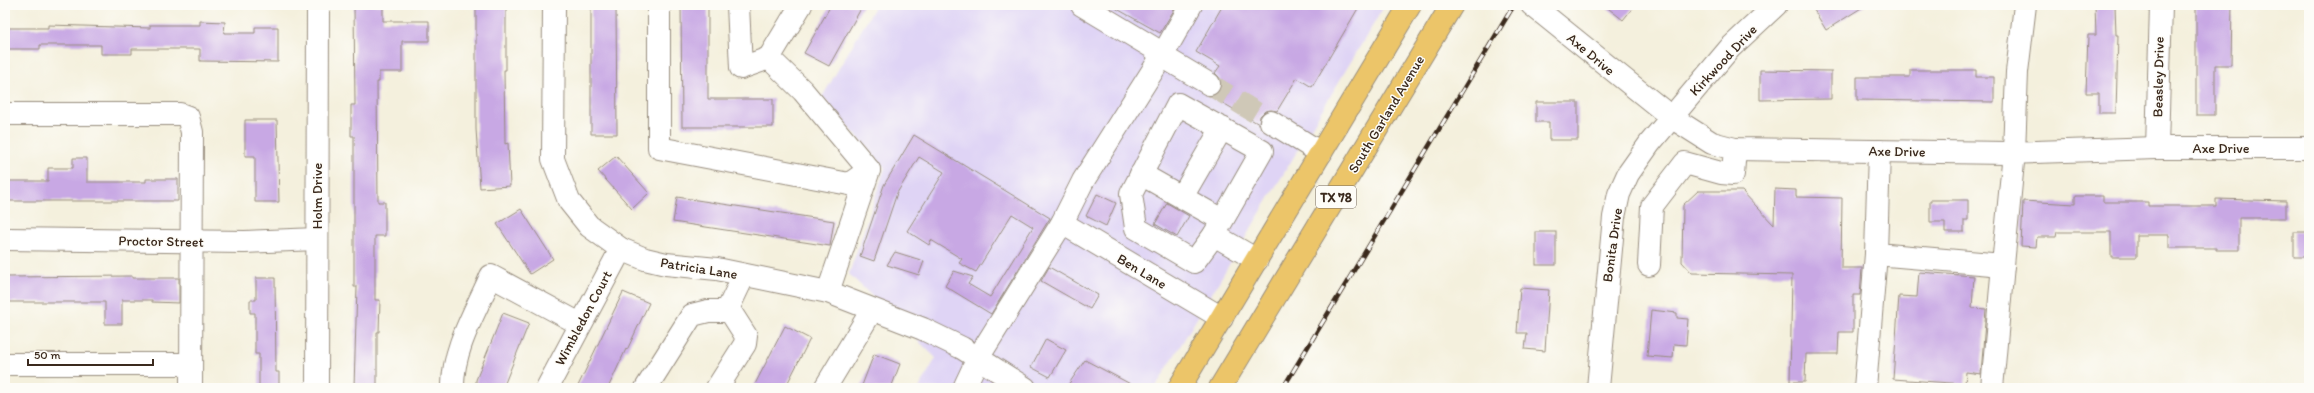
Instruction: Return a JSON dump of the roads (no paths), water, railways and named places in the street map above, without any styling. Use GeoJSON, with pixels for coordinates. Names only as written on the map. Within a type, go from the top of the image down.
{"type":"FeatureCollection","features":[{"type":"Feature","properties":{"kind":"main road","name":"TX 78"},"geometry":{"type":"LineString","coordinates":[[1179,388],[1410,5]]}},
{"type":"Feature","properties":{"kind":"main road","name":"South Garland Avenue"},"geometry":{"type":"LineString","coordinates":[[1220,388],[1452,5]]}},
{"type":"Feature","properties":{"kind":"street","name":"Holm Drive"},"geometry":{"type":"LineString","coordinates":[[317,388],[318,5]]}},
{"type":"Feature","properties":{"kind":"street","name":"Patricia Lane"},"geometry":{"type":"LineString","coordinates":[[554,5],[553,159],[569,201],[589,226],[621,248],[645,259],[744,275],[828,292],[923,329],[978,358],[1025,388]]}},
{"type":"Feature","properties":{"kind":"street"},"geometry":{"type":"LineString","coordinates":[[659,5],[659,148],[849,184],[869,170]]}},
{"type":"Feature","properties":{"kind":"street"},"geometry":{"type":"LineString","coordinates":[[738,5],[741,68],[769,58],[801,5]]}},
{"type":"Feature","properties":{"kind":"street"},"geometry":{"type":"LineString","coordinates":[[964,388],[978,358],[1062,223],[1083,181],[1162,56],[1191,5]]}},
{"type":"Feature","properties":{"kind":"street","name":"Axe Drive"},"geometry":{"type":"LineString","coordinates":[[1532,5],[1671,117],[1712,143],[1735,149],[2014,152],[2157,148],[2309,148]]}},
{"type":"Feature","properties":{"kind":"street","name":"Kirkwood Drive"},"geometry":{"type":"LineString","coordinates":[[1671,117],[1730,48],[1776,5]]}},
{"type":"Feature","properties":{"kind":"street"},"geometry":{"type":"LineString","coordinates":[[1992,388],[2014,152],[2016,72],[2025,5]]}},
{"type":"Feature","properties":{"kind":"street","name":"Beasley Drive"},"geometry":{"type":"LineString","coordinates":[[2157,148],[2160,5]]}},
{"type":"Feature","properties":{"kind":"street"},"geometry":{"type":"LineString","coordinates":[[1086,6],[1152,47],[1162,56],[1209,84]]}},
{"type":"Feature","properties":{"kind":"street"},"geometry":{"type":"LineString","coordinates":[[769,58],[803,91],[869,170]]}},
{"type":"Feature","properties":{"kind":"street"},"geometry":{"type":"LineString","coordinates":[[1178,104],[1222,128],[1262,151],[1218,227],[1194,262],[1136,228],[1131,194],[1178,104]]}},
{"type":"Feature","properties":{"kind":"street"},"geometry":{"type":"LineString","coordinates":[[5,114],[180,114],[188,117],[192,132],[190,388]]}},
{"type":"Feature","properties":{"kind":"street","name":"Bonita Drive"},"geometry":{"type":"LineString","coordinates":[[1598,388],[1609,255],[1614,217],[1619,194],[1628,174],[1671,117]]}},
{"type":"Feature","properties":{"kind":"street"},"geometry":{"type":"LineString","coordinates":[[1271,122],[1321,153]]}},
{"type":"Feature","properties":{"kind":"street"},"geometry":{"type":"LineString","coordinates":[[1182,197],[1222,128]]}},
{"type":"Feature","properties":{"kind":"street"},"geometry":{"type":"LineString","coordinates":[[1649,265],[1652,206],[1685,163],[1721,173],[1733,174],[1735,149]]}},
{"type":"Feature","properties":{"kind":"street"},"geometry":{"type":"LineString","coordinates":[[1866,388],[1876,254],[1879,151]]}},
{"type":"Feature","properties":{"kind":"street"},"geometry":{"type":"LineString","coordinates":[[828,292],[869,170]]}},
{"type":"Feature","properties":{"kind":"street"},"geometry":{"type":"LineString","coordinates":[[1141,174],[1182,197],[1257,260]]}},
{"type":"Feature","properties":{"kind":"street","name":"Ben Lane"},"geometry":{"type":"LineString","coordinates":[[1062,223],[1222,318]]}},
{"type":"Feature","properties":{"kind":"street","name":"Proctor Street"},"geometry":{"type":"LineString","coordinates":[[5,239],[192,241],[317,239]]}},
{"type":"Feature","properties":{"kind":"street","name":"Wimbledon Court"},"geometry":{"type":"LineString","coordinates":[[547,388],[621,248]]}},
{"type":"Feature","properties":{"kind":"street"},"geometry":{"type":"LineString","coordinates":[[1876,254],[2003,265]]}},
{"type":"Feature","properties":{"kind":"street"},"geometry":{"type":"LineString","coordinates":[[727,311],[744,275]]}},
{"type":"Feature","properties":{"kind":"street"},"geometry":{"type":"LineString","coordinates":[[453,388],[453,372],[466,331],[492,276],[580,324]]}},
{"type":"Feature","properties":{"kind":"street"},"geometry":{"type":"LineString","coordinates":[[825,388],[872,310]]}},
{"type":"Feature","properties":{"kind":"street"},"geometry":{"type":"LineString","coordinates":[[646,388],[692,315],[708,311],[730,311],[746,336],[745,344],[717,388]]}},
{"type":"Feature","properties":{"kind":"street"},"geometry":{"type":"LineString","coordinates":[[5,364],[191,364]]}},
{"type":"Feature","properties":{"kind":"tunnel"},"geometry":{"type":"LineString","coordinates":[[1209,84],[1271,122]]}},
{"type":"Feature","properties":{"kind":"railway"},"geometry":{"type":"LineString","coordinates":[[1283,388],[1514,5]]}}]}
